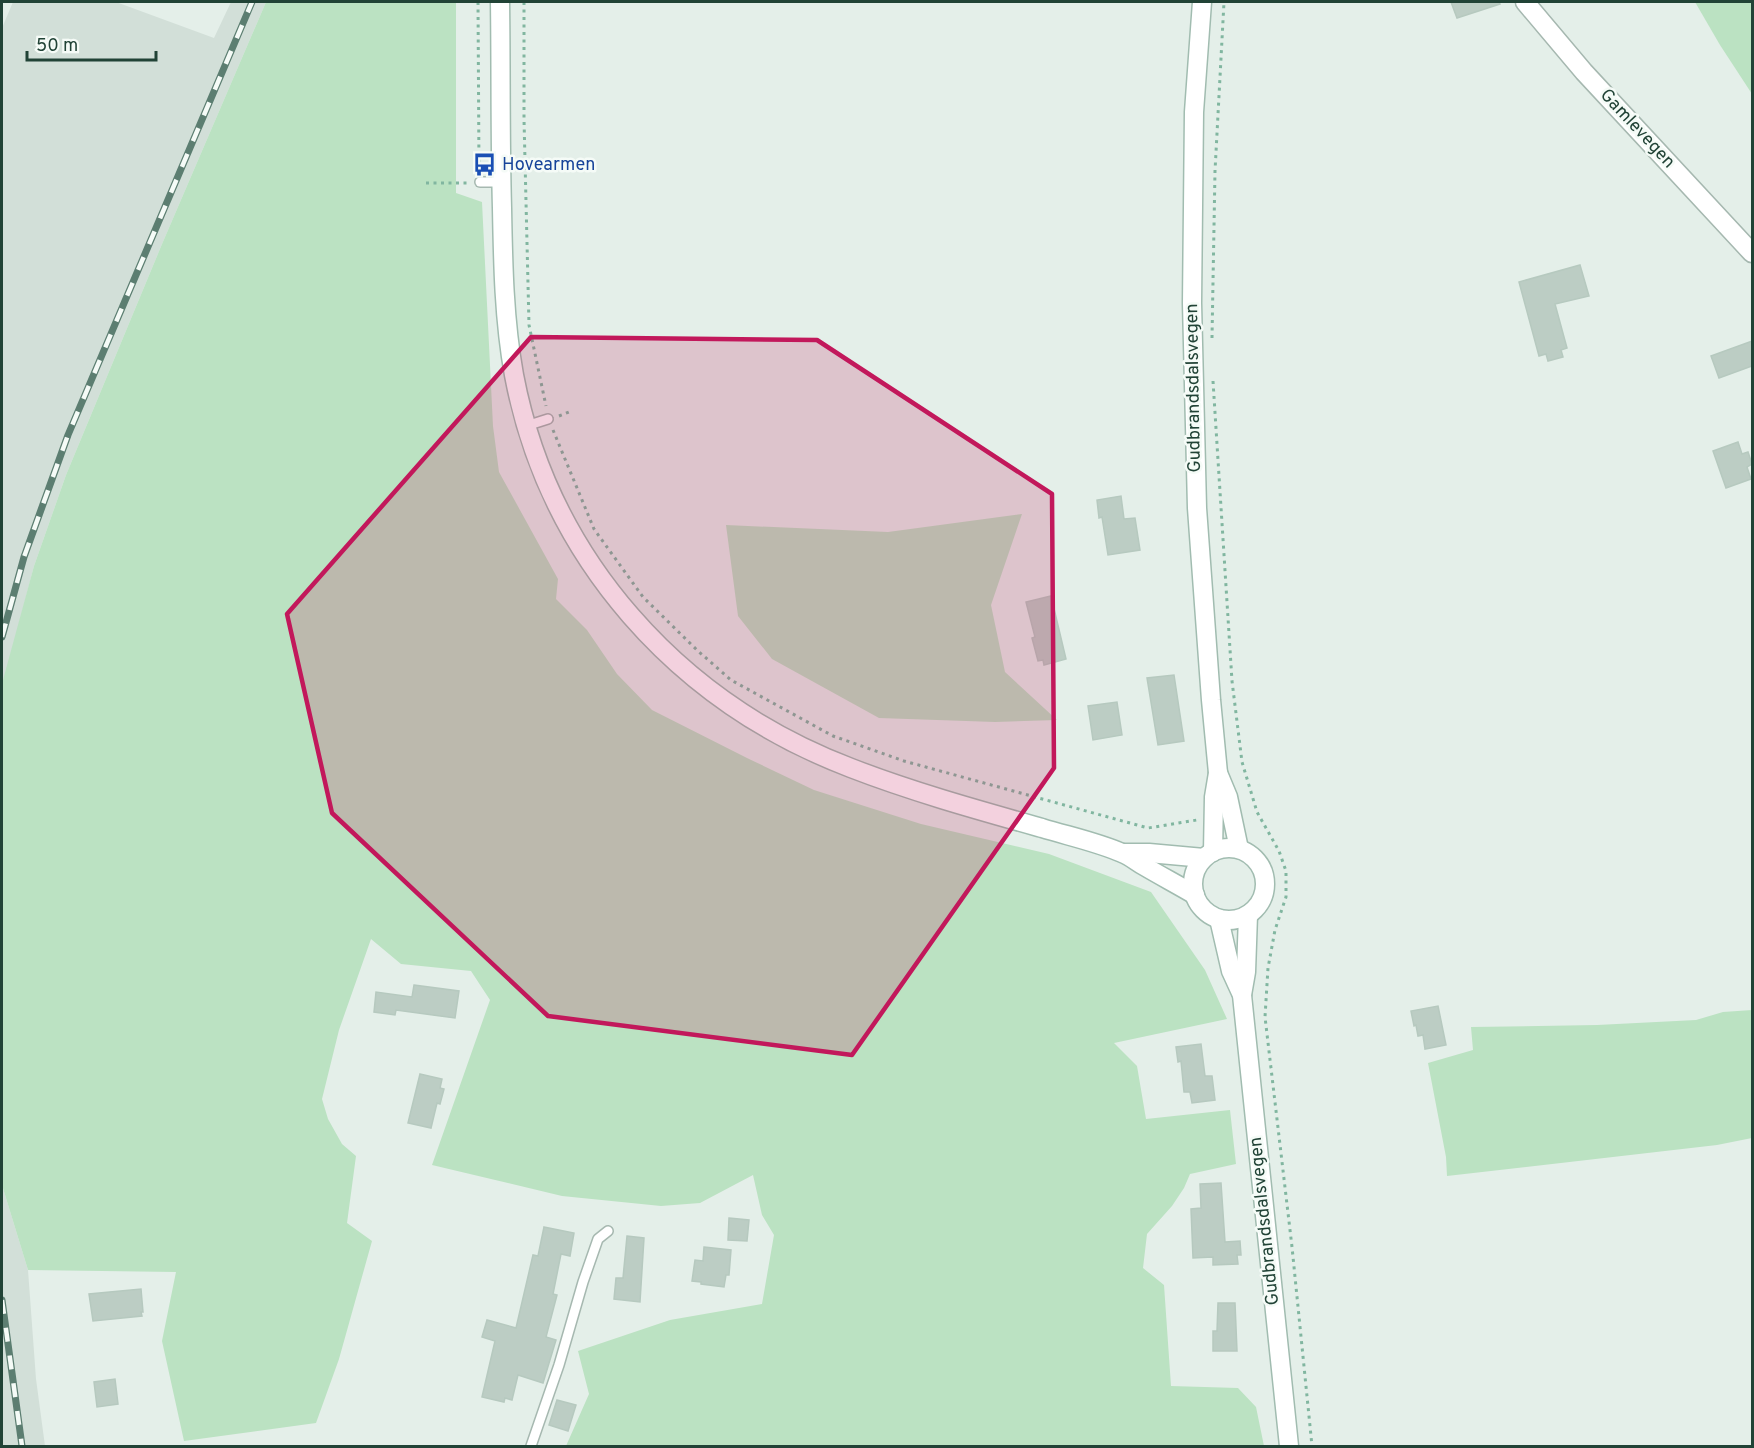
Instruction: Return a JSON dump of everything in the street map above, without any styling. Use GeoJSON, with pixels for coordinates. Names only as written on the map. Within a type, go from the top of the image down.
{"type":"FeatureCollection","features":[{"type":"Feature","properties":{"kind":"main road"},"geometry":{"type":"LineString","coordinates":[[501,2],[503,266],[507,324],[514,375],[526,426],[542,470],[558,507],[603,583],[632,619],[687,674],[720,699],[782,737],[852,769],[926,794],[1124,853],[1195,895]]}},
{"type":"Feature","properties":{"kind":"main road","name":"Gudbrandsdalsvegen"},"geometry":{"type":"LineString","coordinates":[[1202,2],[1194,112],[1191,217],[1195,454],[1205,625],[1218,773],[1208,855]]}},
{"type":"Feature","properties":{"kind":"main road","name":"Gamlevegen"},"geometry":{"type":"LineString","coordinates":[[1525,2],[1584,72],[1752,253]]}},
{"type":"Feature","properties":{"kind":"main road","name":"Gudbrandsdalsvegen"},"geometry":{"type":"LineString","coordinates":[[1218,773],[1228,797],[1239,849]]}},
{"type":"Feature","properties":{"kind":"main road"},"geometry":{"type":"LineString","coordinates":[[1124,853],[1208,855],[1226,848],[1239,849],[1254,858],[1264,874],[1263,896],[1259,904],[1248,915],[1233,920],[1219,919],[1204,910],[1195,895],[1193,886],[1195,874],[1208,855]]}},
{"type":"Feature","properties":{"kind":"main road","name":"Gudbrandsdalsvegen"},"geometry":{"type":"LineString","coordinates":[[1248,915],[1246,972],[1242,996],[1289,1446]]}},
{"type":"Feature","properties":{"kind":"main road","name":"Gudbrandsdalsvegen"},"geometry":{"type":"LineString","coordinates":[[1219,919],[1231,971],[1242,996]]}},
{"type":"Feature","properties":{"kind":"lane"},"geometry":{"type":"LineString","coordinates":[[480,183],[501,182]]}},
{"type":"Feature","properties":{"kind":"lane"},"geometry":{"type":"LineString","coordinates":[[526,426],[548,419]]}},
{"type":"Feature","properties":{"kind":"lane"},"geometry":{"type":"LineString","coordinates":[[531,1446],[598,1239],[608,1231]]}},
{"type":"Feature","properties":{"kind":"path"},"geometry":{"type":"LineString","coordinates":[[426,183],[480,183],[478,2]]}},
{"type":"Feature","properties":{"kind":"path"},"geometry":{"type":"LineString","coordinates":[[524,2],[524,119],[529,324],[548,419],[594,529],[643,597],[731,680],[833,736],[904,761],[1148,828],[1205,819]]}},
{"type":"Feature","properties":{"kind":"path"},"geometry":{"type":"LineString","coordinates":[[1212,345],[1215,171],[1224,2]]}},
{"type":"Feature","properties":{"kind":"path"},"geometry":{"type":"LineString","coordinates":[[1213,378],[1226,610],[1242,762],[1257,812],[1279,851],[1286,871],[1286,897],[1275,930],[1268,968],[1265,1017],[1291,1236],[1312,1446]]}},
{"type":"Feature","properties":{"kind":"highlighted area"},"geometry":{"type":"Polygon","coordinates":[[[531,337],[817,340],[1052,494],[1054,768],[852,1055],[548,1016],[332,813],[287,614],[531,337]]]}},
{"type":"Feature","properties":{"kind":"shaded area"},"geometry":{"type":"Polygon","coordinates":[[[13,2],[116,2],[214,38],[231,2],[266,2],[66,475],[34,566],[2,689],[2,28],[13,2]]]}},
{"type":"Feature","properties":{"kind":"shaded area"},"geometry":{"type":"Polygon","coordinates":[[[2,1185],[28,1270],[36,1379],[45,1446],[2,1446],[2,1185]]]}},
{"type":"Feature","properties":{"kind":"green space"},"geometry":{"type":"Polygon","coordinates":[[[266,2],[456,2],[456,193],[482,202],[493,426],[499,472],[558,579],[556,599],[587,630],[617,674],[652,710],[814,790],[921,824],[1049,854],[1151,892],[1205,970],[1227,1019],[1114,1043],[1137,1066],[1146,1119],[1230,1110],[1236,1164],[1190,1174],[1172,1206],[1147,1234],[1143,1268],[1164,1285],[1171,1386],[1238,1388],[1256,1407],[1264,1446],[566,1446],[589,1394],[578,1351],[670,1320],[762,1304],[774,1235],[762,1215],[753,1175],[700,1203],[661,1206],[562,1196],[432,1165],[490,1000],[471,971],[401,964],[371,939],[339,1030],[322,1099],[328,1119],[342,1144],[356,1156],[347,1223],[372,1241],[339,1359],[316,1423],[184,1441],[162,1341],[176,1272],[28,1270],[2,1185],[3,680],[34,566],[66,475],[266,2]]]}},
{"type":"Feature","properties":{"kind":"green space"},"geometry":{"type":"Polygon","coordinates":[[[1695,2],[1752,2],[1752,94],[1720,45],[1695,2]]]}},
{"type":"Feature","properties":{"kind":"green space"},"geometry":{"type":"Polygon","coordinates":[[[1022,514],[991,605],[1005,672],[1057,720],[995,722],[879,718],[772,659],[738,616],[726,525],[888,532],[1022,514]]]}},
{"type":"Feature","properties":{"kind":"green space"},"geometry":{"type":"Polygon","coordinates":[[[1752,1010],[1752,1138],[1717,1145],[1447,1176],[1446,1157],[1428,1063],[1473,1050],[1471,1027],[1597,1025],[1696,1020],[1723,1012],[1752,1010]]]}},
{"type":"Feature","properties":{"kind":"building"},"geometry":{"type":"Polygon","coordinates":[[[1451,2],[1499,2],[1500,4],[1457,18],[1451,2]]]}},
{"type":"Feature","properties":{"kind":"building"},"geometry":{"type":"Polygon","coordinates":[[[1580,265],[1589,296],[1555,304],[1567,348],[1561,350],[1563,357],[1548,361],[1546,354],[1539,356],[1519,282],[1580,265]]]}},
{"type":"Feature","properties":{"kind":"building"},"geometry":{"type":"Polygon","coordinates":[[[1752,341],[1752,366],[1719,378],[1711,356],[1752,341]]]}},
{"type":"Feature","properties":{"kind":"building"},"geometry":{"type":"Polygon","coordinates":[[[1738,442],[1742,454],[1748,452],[1752,464],[1747,467],[1751,479],[1726,488],[1713,451],[1738,442]]]}},
{"type":"Feature","properties":{"kind":"building"},"geometry":{"type":"Polygon","coordinates":[[[1121,496],[1124,519],[1135,518],[1140,550],[1108,555],[1097,500],[1121,496]]]}},
{"type":"Feature","properties":{"kind":"building"},"geometry":{"type":"Polygon","coordinates":[[[1051,596],[1066,659],[1044,665],[1043,660],[1038,661],[1032,638],[1035,637],[1026,602],[1051,596]]]}},
{"type":"Feature","properties":{"kind":"building"},"geometry":{"type":"Polygon","coordinates":[[[1174,675],[1184,741],[1158,745],[1147,678],[1174,675]]]}},
{"type":"Feature","properties":{"kind":"building"},"geometry":{"type":"Polygon","coordinates":[[[1117,702],[1122,735],[1093,740],[1088,706],[1117,702]]]}},
{"type":"Feature","properties":{"kind":"building"},"geometry":{"type":"Polygon","coordinates":[[[414,985],[459,991],[455,1018],[396,1010],[395,1015],[374,1012],[376,992],[412,997],[414,985]]]}},
{"type":"Feature","properties":{"kind":"building"},"geometry":{"type":"Polygon","coordinates":[[[1438,1006],[1446,1045],[1425,1049],[1423,1035],[1418,1036],[1411,1011],[1438,1006]]]}},
{"type":"Feature","properties":{"kind":"building"},"geometry":{"type":"Polygon","coordinates":[[[1201,1044],[1205,1076],[1212,1076],[1215,1100],[1192,1103],[1190,1092],[1184,1092],[1181,1061],[1178,1062],[1176,1047],[1201,1044]]]}},
{"type":"Feature","properties":{"kind":"building"},"geometry":{"type":"Polygon","coordinates":[[[420,1074],[442,1079],[440,1088],[444,1089],[440,1104],[437,1103],[431,1128],[408,1123],[420,1074]]]}},
{"type":"Feature","properties":{"kind":"building"},"geometry":{"type":"Polygon","coordinates":[[[1221,1183],[1225,1242],[1240,1241],[1241,1255],[1237,1255],[1238,1264],[1213,1265],[1213,1257],[1193,1258],[1191,1209],[1201,1208],[1200,1184],[1221,1183]]]}},
{"type":"Feature","properties":{"kind":"building"},"geometry":{"type":"Polygon","coordinates":[[[729,1218],[749,1220],[747,1241],[728,1240],[729,1218]]]}},
{"type":"Feature","properties":{"kind":"building"},"geometry":{"type":"Polygon","coordinates":[[[544,1227],[574,1233],[570,1256],[561,1254],[553,1294],[557,1295],[546,1337],[556,1340],[543,1383],[518,1375],[512,1400],[505,1398],[504,1402],[482,1397],[495,1341],[482,1337],[487,1320],[516,1328],[533,1255],[538,1256],[544,1227]]]}},
{"type":"Feature","properties":{"kind":"building"},"geometry":{"type":"Polygon","coordinates":[[[627,1236],[644,1238],[640,1302],[614,1299],[616,1278],[623,1278],[627,1236]]]}},
{"type":"Feature","properties":{"kind":"building"},"geometry":{"type":"Polygon","coordinates":[[[704,1247],[731,1250],[729,1275],[726,1275],[724,1287],[692,1281],[695,1260],[703,1261],[704,1247]]]}},
{"type":"Feature","properties":{"kind":"building"},"geometry":{"type":"Polygon","coordinates":[[[141,1289],[142,1316],[93,1321],[89,1294],[141,1289]]]}},
{"type":"Feature","properties":{"kind":"building"},"geometry":{"type":"Polygon","coordinates":[[[1218,1303],[1235,1303],[1237,1351],[1213,1351],[1213,1331],[1217,1331],[1218,1303]]]}},
{"type":"Feature","properties":{"kind":"building"},"geometry":{"type":"Polygon","coordinates":[[[115,1379],[118,1404],[97,1407],[94,1382],[115,1379]]]}},
{"type":"Feature","properties":{"kind":"building"},"geometry":{"type":"Polygon","coordinates":[[[557,1400],[576,1405],[568,1431],[549,1425],[557,1400]]]}},
{"type":"Feature","properties":{"kind":"railway"},"geometry":{"type":"LineString","coordinates":[[2,637],[24,557],[68,435],[252,2]]}},
{"type":"Feature","properties":{"kind":"railway"},"geometry":{"type":"LineString","coordinates":[[2,1300],[22,1446]]}},
{"type":"Feature","properties":{"kind":"place","name":"Hovearmen"},"geometry":{"type":"Point","coordinates":[484,165]}}]}
